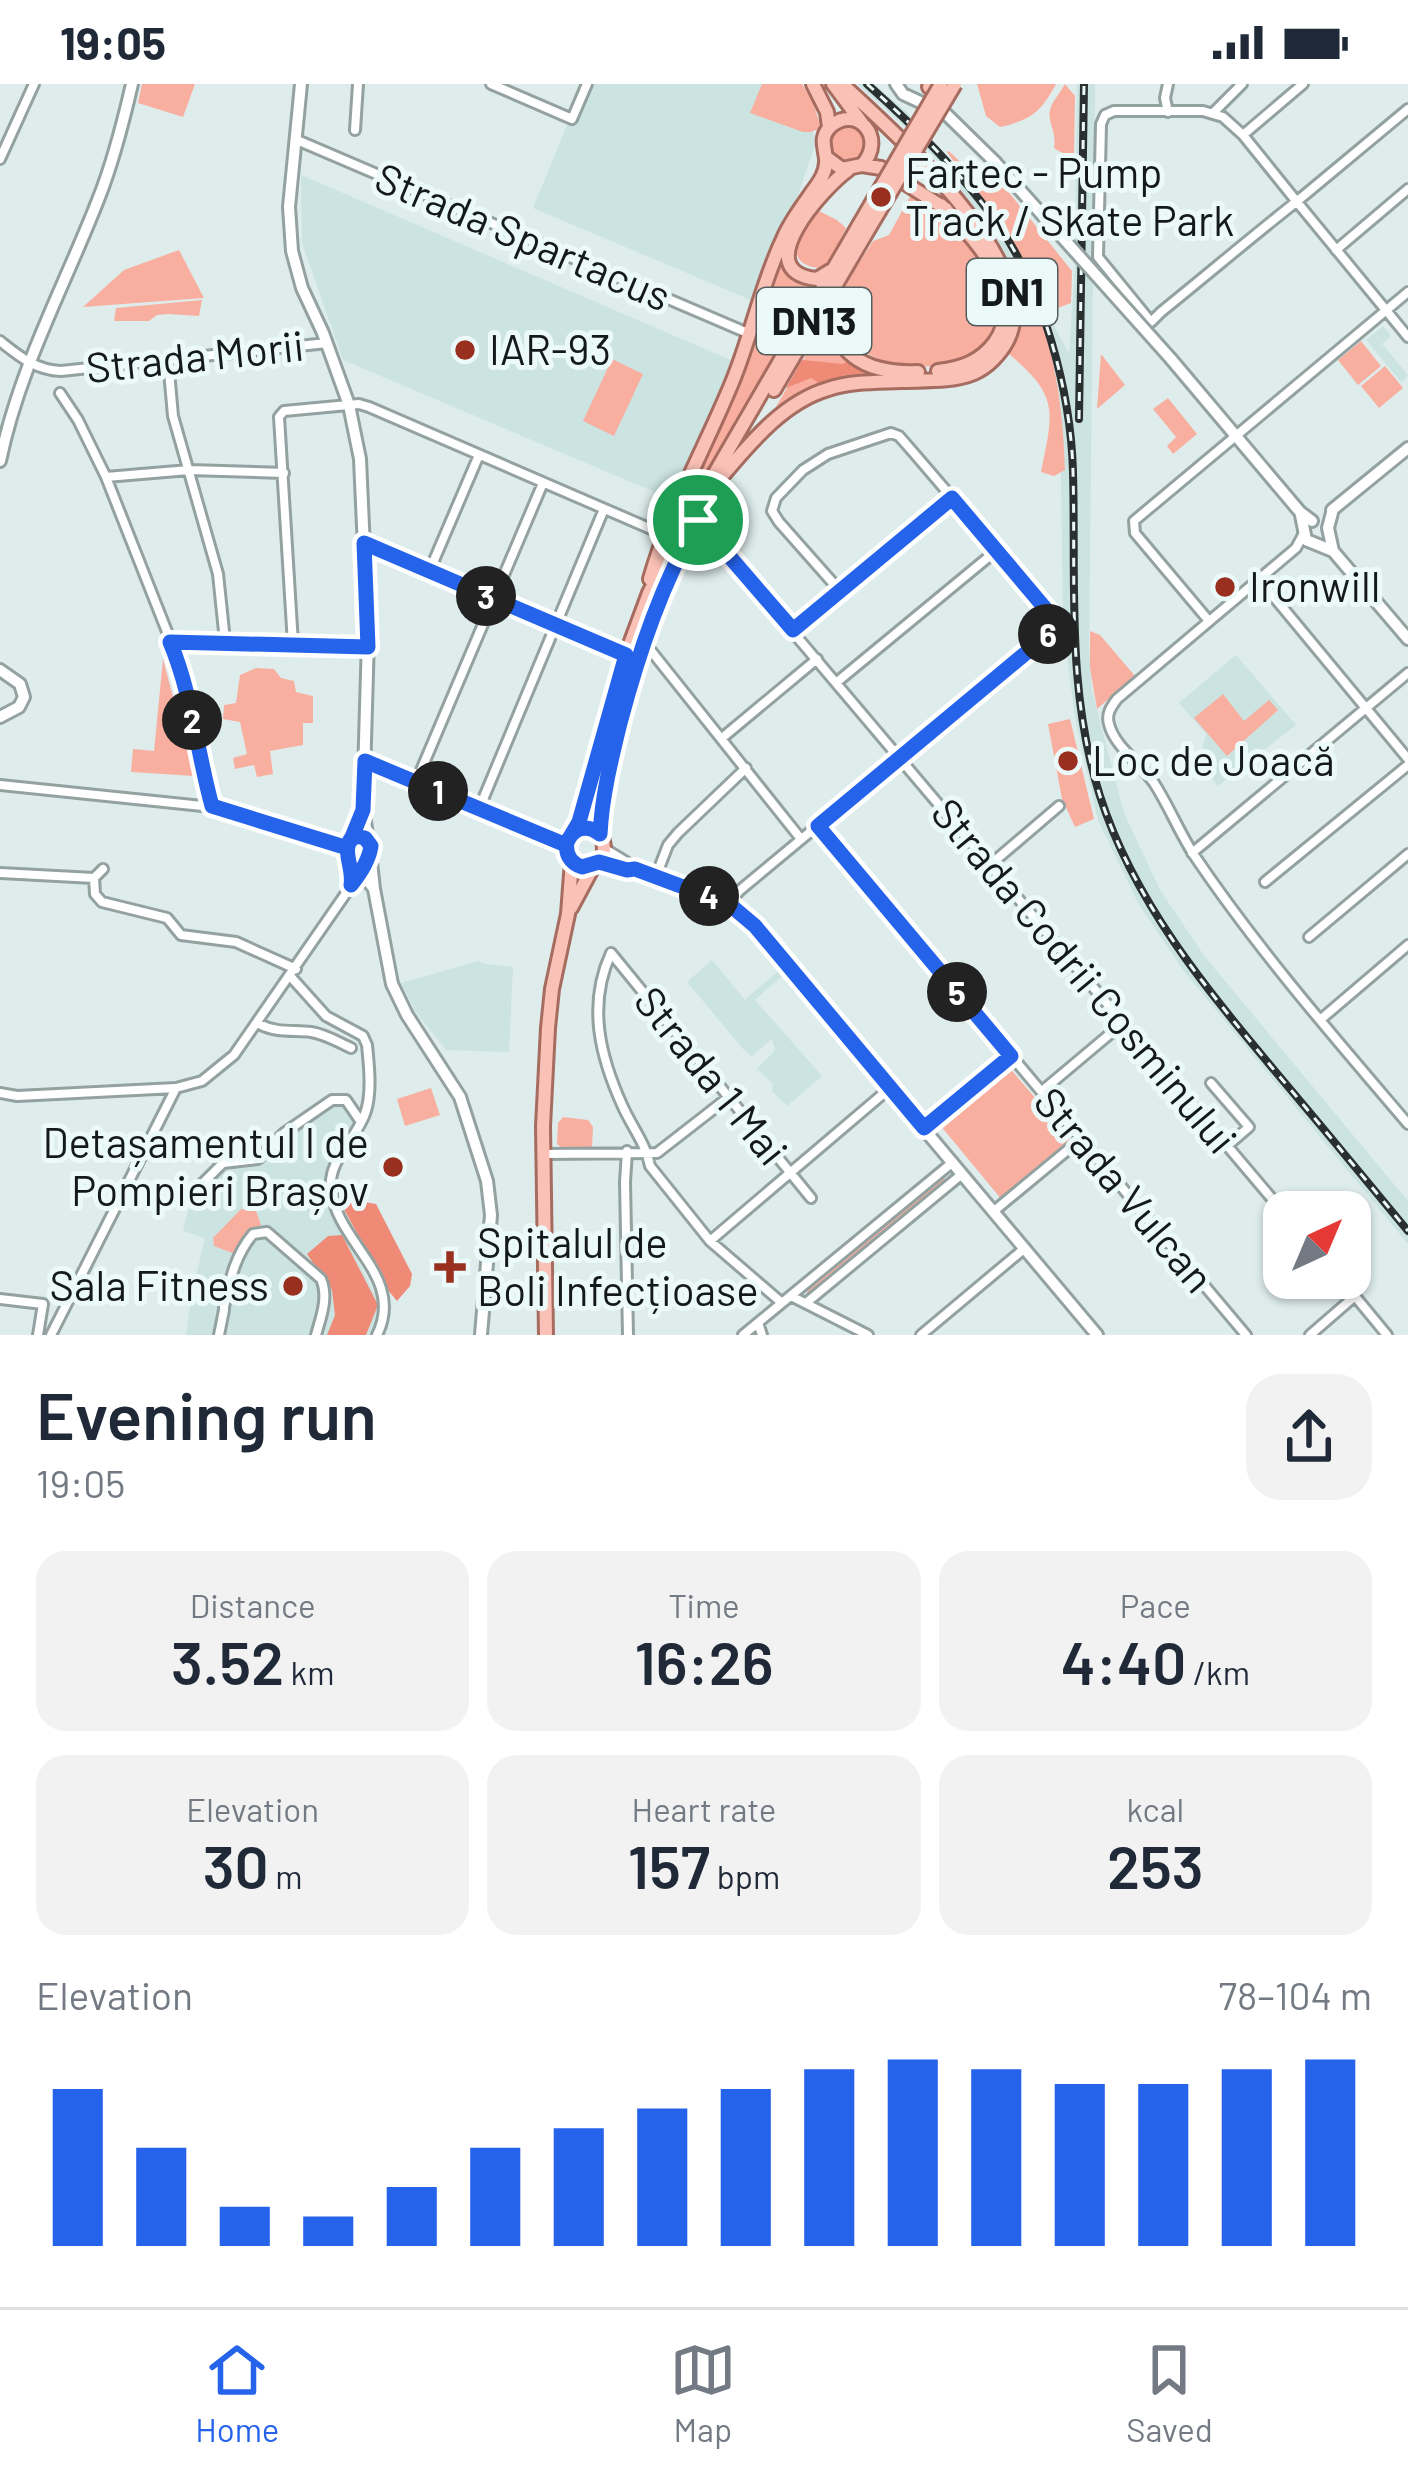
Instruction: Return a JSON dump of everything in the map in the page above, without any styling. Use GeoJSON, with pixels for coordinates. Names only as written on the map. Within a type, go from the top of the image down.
{"type":"FeatureCollection","features":[{"type":"Feature","properties":{"kind":"main road"},"geometry":{"type":"LineString","coordinates":[[546,1335],[548,1028],[568,914],[570,839],[664,535],[732,382],[783,237],[821,179],[826,157],[823,142],[829,128],[813,84]]}},
{"type":"Feature","properties":{"kind":"main road"},"geometry":{"type":"LineString","coordinates":[[838,84],[871,136],[880,168]]}},
{"type":"Feature","properties":{"kind":"main road","name":"DN1"},"geometry":{"type":"LineString","coordinates":[[600,859],[608,771],[644,641],[659,598],[723,475],[764,429],[817,393],[871,382],[960,377],[983,368],[1011,332],[1015,306],[1006,276],[958,201],[838,84]]}},
{"type":"Feature","properties":{"kind":"main road","name":"DN13"},"geometry":{"type":"LineString","coordinates":[[649,593],[838,260],[955,84]]}},
{"type":"Feature","properties":{"kind":"main road","name":"DN13"},"geometry":{"type":"LineString","coordinates":[[723,475],[833,287],[932,86]]}},
{"type":"Feature","properties":{"kind":"main road"},"geometry":{"type":"LineString","coordinates":[[829,128],[845,119],[862,124]]}},
{"type":"Feature","properties":{"kind":"main road"},"geometry":{"type":"LineString","coordinates":[[838,260],[821,278],[808,278],[793,268],[787,253],[792,237],[824,191],[872,150]]}},
{"type":"Feature","properties":{"kind":"main road"},"geometry":{"type":"LineString","coordinates":[[826,157],[836,166],[880,168],[941,205],[973,231],[1006,276]]}},
{"type":"Feature","properties":{"kind":"main road"},"geometry":{"type":"LineString","coordinates":[[833,287],[831,315],[839,340],[863,364],[892,371],[937,371],[982,357],[1004,323],[1000,282],[965,229],[941,205]]}},
{"type":"Feature","properties":{"kind":"main road"},"geometry":{"type":"LineString","coordinates":[[570,839],[585,828],[600,834]]}},
{"type":"Feature","properties":{"kind":"main road"},"geometry":{"type":"LineString","coordinates":[[572,861],[582,867],[600,859]]}},
{"type":"Feature","properties":{"kind":"main road"},"geometry":{"type":"LineString","coordinates":[[568,914],[600,859]]}},
{"type":"Feature","properties":{"kind":"street"},"geometry":{"type":"LineString","coordinates":[[0,159],[34,84]]}},
{"type":"Feature","properties":{"kind":"street"},"geometry":{"type":"LineString","coordinates":[[0,461],[29,364],[98,200],[132,84]]}},
{"type":"Feature","properties":{"kind":"street"},"geometry":{"type":"LineString","coordinates":[[301,84],[289,207],[292,251],[302,288],[350,404],[360,458],[368,647],[363,810],[368,850],[392,984],[460,1097],[487,1180],[490,1215],[482,1335]]}},
{"type":"Feature","properties":{"kind":"street"},"geometry":{"type":"LineString","coordinates":[[356,130],[358,84]]}},
{"type":"Feature","properties":{"kind":"street"},"geometry":{"type":"LineString","coordinates":[[491,84],[572,118],[586,84]]}},
{"type":"Feature","properties":{"kind":"street"},"geometry":{"type":"LineString","coordinates":[[896,84],[903,94],[943,111],[995,162],[1171,359],[1300,512],[1311,532],[1408,639]]}},
{"type":"Feature","properties":{"kind":"street"},"geometry":{"type":"LineString","coordinates":[[1168,84],[1169,112]]}},
{"type":"Feature","properties":{"kind":"street"},"geometry":{"type":"LineString","coordinates":[[1213,113],[1242,84]]}},
{"type":"Feature","properties":{"kind":"street"},"geometry":{"type":"LineString","coordinates":[[1243,135],[1303,84]]}},
{"type":"Feature","properties":{"kind":"street"},"geometry":{"type":"LineString","coordinates":[[913,97],[932,86],[943,111]]}},
{"type":"Feature","properties":{"kind":"street"},"geometry":{"type":"LineString","coordinates":[[1408,109],[1297,202],[1151,322],[1098,257],[1105,115],[1114,111],[1213,113],[1232,122],[1243,135],[1297,202],[1336,250],[1386,310],[1408,338]]}},
{"type":"Feature","properties":{"kind":"street","name":"Strada Spartacus"},"geometry":{"type":"LineString","coordinates":[[297,140],[750,334]]}},
{"type":"Feature","properties":{"kind":"street"},"geometry":{"type":"LineString","coordinates":[[1336,250],[1408,188]]}},
{"type":"Feature","properties":{"kind":"street"},"geometry":{"type":"LineString","coordinates":[[1209,621],[1133,524],[1408,292]]}},
{"type":"Feature","properties":{"kind":"street","name":"Strada Morii"},"geometry":{"type":"LineString","coordinates":[[0,341],[29,364],[61,371],[327,343]]}},
{"type":"Feature","properties":{"kind":"street"},"geometry":{"type":"LineString","coordinates":[[168,360],[173,416],[218,574],[225,641]]}},
{"type":"Feature","properties":{"kind":"street"},"geometry":{"type":"LineString","coordinates":[[60,393],[106,477],[183,676],[212,806]]}},
{"type":"Feature","properties":{"kind":"street"},"geometry":{"type":"LineString","coordinates":[[293,644],[281,412],[370,406],[664,535]]}},
{"type":"Feature","properties":{"kind":"street"},"geometry":{"type":"LineString","coordinates":[[729,904],[1057,627],[1050,612],[997,550],[891,433],[828,454],[803,470],[776,498],[772,512],[840,591]]}},
{"type":"Feature","properties":{"kind":"street"},"geometry":{"type":"LineString","coordinates":[[1408,448],[1117,699],[1108,721],[1156,786],[1192,853],[1275,965],[1408,1124]]}},
{"type":"Feature","properties":{"kind":"street"},"geometry":{"type":"LineString","coordinates":[[429,572],[479,455]]}},
{"type":"Feature","properties":{"kind":"street"},"geometry":{"type":"LineString","coordinates":[[106,477],[189,470],[284,472]]}},
{"type":"Feature","properties":{"kind":"street"},"geometry":{"type":"LineString","coordinates":[[416,782],[543,483]]}},
{"type":"Feature","properties":{"kind":"street"},"geometry":{"type":"LineString","coordinates":[[793,630],[952,498]]}},
{"type":"Feature","properties":{"kind":"street"},"geometry":{"type":"LineString","coordinates":[[479,809],[604,509]]}},
{"type":"Feature","properties":{"kind":"street"},"geometry":{"type":"LineString","coordinates":[[1311,532],[1324,542],[1334,509]]}},
{"type":"Feature","properties":{"kind":"street","name":"Strada Codrii Cosminului"},"geometry":{"type":"LineString","coordinates":[[698,520],[1265,1191]]}},
{"type":"Feature","properties":{"kind":"street"},"geometry":{"type":"LineString","coordinates":[[1311,532],[1323,523],[1333,551]]}},
{"type":"Feature","properties":{"kind":"street"},"geometry":{"type":"LineString","coordinates":[[364,543],[626,655]]}},
{"type":"Feature","properties":{"kind":"street"},"geometry":{"type":"LineString","coordinates":[[837,682],[997,550]]}},
{"type":"Feature","properties":{"kind":"street"},"geometry":{"type":"LineString","coordinates":[[1259,579],[1408,762],[1265,882]]}},
{"type":"Feature","properties":{"kind":"street"},"geometry":{"type":"LineString","coordinates":[[644,641],[801,839]]}},
{"type":"Feature","properties":{"kind":"street"},"geometry":{"type":"LineString","coordinates":[[170,642],[368,647]]}},
{"type":"Feature","properties":{"kind":"street"},"geometry":{"type":"LineString","coordinates":[[722,738],[817,659]]}},
{"type":"Feature","properties":{"kind":"street"},"geometry":{"type":"LineString","coordinates":[[0,670],[6,681],[21,686],[24,697],[19,707],[2,712]]}},
{"type":"Feature","properties":{"kind":"street"},"geometry":{"type":"LineString","coordinates":[[1192,853],[1408,674]]}},
{"type":"Feature","properties":{"kind":"street"},"geometry":{"type":"LineString","coordinates":[[365,761],[479,809],[570,839]]}},
{"type":"Feature","properties":{"kind":"street"},"geometry":{"type":"LineString","coordinates":[[656,876],[677,833],[746,768]]}},
{"type":"Feature","properties":{"kind":"street"},"geometry":{"type":"LineString","coordinates":[[0,785],[212,806],[349,850],[361,861],[368,850]]}},
{"type":"Feature","properties":{"kind":"street"},"geometry":{"type":"LineString","coordinates":[[991,864],[1059,806]]}},
{"type":"Feature","properties":{"kind":"street"},"geometry":{"type":"LineString","coordinates":[[351,885],[349,850],[363,810]]}},
{"type":"Feature","properties":{"kind":"street","name":"Strada Vulcan"},"geometry":{"type":"LineString","coordinates":[[818,826],[1246,1335]]}},
{"type":"Feature","properties":{"kind":"street"},"geometry":{"type":"LineString","coordinates":[[0,1093],[176,1088],[202,1082],[221,1069],[259,1024],[361,873],[368,850],[359,836],[349,850]]}},
{"type":"Feature","properties":{"kind":"street"},"geometry":{"type":"LineString","coordinates":[[349,850],[374,889]]}},
{"type":"Feature","properties":{"kind":"street"},"geometry":{"type":"LineString","coordinates":[[1309,937],[1408,854]]}},
{"type":"Feature","properties":{"kind":"street"},"geometry":{"type":"LineString","coordinates":[[600,859],[729,904],[755,926],[1097,1335]]}},
{"type":"Feature","properties":{"kind":"street"},"geometry":{"type":"LineString","coordinates":[[0,873],[94,878],[103,869]]}},
{"type":"Feature","properties":{"kind":"street"},"geometry":{"type":"LineString","coordinates":[[94,878],[101,902],[167,918],[182,935],[236,942],[293,973],[326,1016],[366,1040],[367,1104],[330,1183],[341,1218],[381,1286],[385,1310],[377,1335]]}},
{"type":"Feature","properties":{"kind":"street"},"geometry":{"type":"LineString","coordinates":[[351,885],[374,889]]}},
{"type":"Feature","properties":{"kind":"street"},"geometry":{"type":"LineString","coordinates":[[1320,1020],[1408,945]]}},
{"type":"Feature","properties":{"kind":"street","name":"Strada 1 Mai"},"geometry":{"type":"LineString","coordinates":[[647,1151],[623,1108],[599,1035],[599,984],[611,953],[811,1198]]}},
{"type":"Feature","properties":{"kind":"street"},"geometry":{"type":"LineString","coordinates":[[1042,1091],[1123,1023]]}},
{"type":"Feature","properties":{"kind":"street"},"geometry":{"type":"LineString","coordinates":[[259,1024],[285,1032],[315,1033],[351,1048]]}},
{"type":"Feature","properties":{"kind":"street"},"geometry":{"type":"LineString","coordinates":[[924,1128],[1011,1056]]}},
{"type":"Feature","properties":{"kind":"street"},"geometry":{"type":"LineString","coordinates":[[1211,1083],[1249,1127],[1227,1146]]}},
{"type":"Feature","properties":{"kind":"street"},"geometry":{"type":"LineString","coordinates":[[51,1335],[176,1088]]}},
{"type":"Feature","properties":{"kind":"street"},"geometry":{"type":"LineString","coordinates":[[710,1240],[890,1088]]}},
{"type":"Feature","properties":{"kind":"street"},"geometry":{"type":"LineString","coordinates":[[544,1154],[657,1153],[729,1097]]}},
{"type":"Feature","properties":{"kind":"street"},"geometry":{"type":"LineString","coordinates":[[199,1188],[223,1163],[258,1159],[284,1133],[332,1100],[346,1100],[361,1122]]}},
{"type":"Feature","properties":{"kind":"street"},"geometry":{"type":"LineString","coordinates":[[994,1211],[1082,1139]]}},
{"type":"Feature","properties":{"kind":"street"},"geometry":{"type":"LineString","coordinates":[[627,1151],[628,1335]]}},
{"type":"Feature","properties":{"kind":"street"},"geometry":{"type":"LineString","coordinates":[[647,1151],[650,1166],[710,1240],[782,1303]]}},
{"type":"Feature","properties":{"kind":"street"},"geometry":{"type":"LineString","coordinates":[[746,1332],[953,1162]]}},
{"type":"Feature","properties":{"kind":"street"},"geometry":{"type":"LineString","coordinates":[[806,1303],[962,1174]]}},
{"type":"Feature","properties":{"kind":"street"},"geometry":{"type":"LineString","coordinates":[[219,1335],[231,1274],[242,1249],[260,1231],[321,1279],[325,1288],[316,1335]]}},
{"type":"Feature","properties":{"kind":"street"},"geometry":{"type":"LineString","coordinates":[[921,1335],[1024,1248]]}},
{"type":"Feature","properties":{"kind":"street"},"geometry":{"type":"LineString","coordinates":[[791,1296],[868,1335]]}},
{"type":"Feature","properties":{"kind":"street"},"geometry":{"type":"LineString","coordinates":[[0,1299],[44,1304],[38,1335]]}},
{"type":"Feature","properties":{"kind":"street"},"geometry":{"type":"LineString","coordinates":[[1310,1335],[1352,1299]]}},
{"type":"Feature","properties":{"kind":"street"},"geometry":{"type":"LineString","coordinates":[[1357,1299],[1387,1335]]}},
{"type":"Feature","properties":{"kind":"street"},"geometry":{"type":"LineString","coordinates":[[758,1323],[762,1335]]}},
{"type":"Feature","properties":{"kind":"shaded area"},"geometry":{"type":"Polygon","coordinates":[[[142,84],[195,84],[183,117],[138,103],[142,84]]]}},
{"type":"Feature","properties":{"kind":"shaded area"},"geometry":{"type":"Polygon","coordinates":[[[584,84],[799,84],[816,142],[797,208],[758,303],[533,208],[584,84]]]}},
{"type":"Feature","properties":{"kind":"shaded area"},"geometry":{"type":"Polygon","coordinates":[[[762,84],[802,84],[821,128],[803,132],[750,113],[762,84]]]}},
{"type":"Feature","properties":{"kind":"shaded area"},"geometry":{"type":"Polygon","coordinates":[[[857,84],[874,84],[906,111],[1002,227],[1069,354],[1077,84],[1095,84],[1089,648],[1092,691],[1124,813],[1160,890],[1205,957],[1408,1201],[1408,1244],[1371,1199],[1371,1191],[1364,1191],[1183,970],[1138,903],[1098,820],[1075,718],[1063,624],[1060,404],[1019,282],[993,232],[940,163],[857,84]]]}},
{"type":"Feature","properties":{"kind":"shaded area"},"geometry":{"type":"Polygon","coordinates":[[[977,84],[1056,84],[1034,113],[1000,127],[986,116],[977,84]]]}},
{"type":"Feature","properties":{"kind":"shaded area"},"geometry":{"type":"Polygon","coordinates":[[[1065,84],[1075,96],[1074,155],[1069,157],[1054,148],[1049,114],[1065,84]]]}},
{"type":"Feature","properties":{"kind":"shaded area"},"geometry":{"type":"Polygon","coordinates":[[[847,126],[859,132],[865,144],[859,156],[847,162],[835,156],[829,144],[835,132],[847,126]]]}},
{"type":"Feature","properties":{"kind":"shaded area"},"geometry":{"type":"Polygon","coordinates":[[[946,151],[977,178],[994,174],[1072,271],[1071,303],[1052,310],[995,215],[946,151]]]}},
{"type":"Feature","properties":{"kind":"shaded area"},"geometry":{"type":"Polygon","coordinates":[[[301,175],[733,361],[671,499],[343,360],[302,243],[301,175]]]}},
{"type":"Feature","properties":{"kind":"shaded area"},"geometry":{"type":"Polygon","coordinates":[[[912,193],[958,229],[995,282],[1000,325],[971,358],[934,366],[898,365],[865,352],[844,326],[840,308],[848,282],[873,241],[889,235],[912,193]]]}},
{"type":"Feature","properties":{"kind":"shaded area"},"geometry":{"type":"Polygon","coordinates":[[[809,206],[846,228],[831,259],[820,268],[800,260],[797,253],[809,206]]]}},
{"type":"Feature","properties":{"kind":"shaded area"},"geometry":{"type":"Polygon","coordinates":[[[179,250],[204,298],[83,307],[124,270],[179,250]]]}},
{"type":"Feature","properties":{"kind":"shaded area"},"geometry":{"type":"Polygon","coordinates":[[[785,255],[812,289],[671,538],[785,255]]]}},
{"type":"Feature","properties":{"kind":"shaded area"},"geometry":{"type":"Polygon","coordinates":[[[1021,283],[1042,323],[1055,373],[1065,470],[1054,476],[1041,472],[1050,419],[1045,394],[1009,354],[1021,312],[1017,288],[1021,283]]]}},
{"type":"Feature","properties":{"kind":"shaded area"},"geometry":{"type":"Polygon","coordinates":[[[202,300],[199,316],[168,314],[149,321],[114,321],[116,308],[202,300]]]}},
{"type":"Feature","properties":{"kind":"shaded area"},"geometry":{"type":"Polygon","coordinates":[[[829,315],[869,373],[818,385],[773,412],[829,315]]]}},
{"type":"Feature","properties":{"kind":"shaded area"},"geometry":{"type":"Polygon","coordinates":[[[1383,326],[1391,336],[1382,344],[1408,375],[1402,383],[1366,340],[1383,326]]]}},
{"type":"Feature","properties":{"kind":"shaded area"},"geometry":{"type":"Polygon","coordinates":[[[1361,341],[1381,366],[1358,385],[1338,360],[1361,341]]]}},
{"type":"Feature","properties":{"kind":"shaded area"},"geometry":{"type":"Polygon","coordinates":[[[1101,354],[1125,385],[1097,409],[1101,354]]]}},
{"type":"Feature","properties":{"kind":"shaded area"},"geometry":{"type":"Polygon","coordinates":[[[852,358],[870,369],[869,373],[819,383],[811,378],[786,388],[802,360],[843,364],[852,358]]]}},
{"type":"Feature","properties":{"kind":"shaded area"},"geometry":{"type":"Polygon","coordinates":[[[612,359],[643,374],[614,436],[583,421],[612,359]]]}},
{"type":"Feature","properties":{"kind":"shaded area"},"geometry":{"type":"Polygon","coordinates":[[[1385,366],[1403,388],[1379,408],[1361,386],[1385,366]]]}},
{"type":"Feature","properties":{"kind":"shaded area"},"geometry":{"type":"Polygon","coordinates":[[[1168,398],[1197,434],[1173,454],[1167,446],[1176,437],[1153,409],[1168,398]]]}},
{"type":"Feature","properties":{"kind":"shaded area"},"geometry":{"type":"Polygon","coordinates":[[[1090,631],[1100,635],[1135,676],[1097,709],[1090,668],[1090,631]]]}},
{"type":"Feature","properties":{"kind":"shaded area"},"geometry":{"type":"Polygon","coordinates":[[[1236,655],[1296,725],[1218,786],[1199,761],[1206,734],[1179,703],[1236,655]]]}},
{"type":"Feature","properties":{"kind":"shaded area"},"geometry":{"type":"Polygon","coordinates":[[[163,659],[194,776],[131,772],[133,749],[154,751],[163,659]]]}},
{"type":"Feature","properties":{"kind":"shaded area"},"geometry":{"type":"Polygon","coordinates":[[[256,668],[274,669],[281,678],[294,681],[296,692],[313,696],[313,723],[303,723],[303,745],[270,751],[273,774],[257,777],[254,765],[235,769],[233,758],[247,754],[240,722],[223,719],[224,705],[236,703],[240,675],[256,668]]]}},
{"type":"Feature","properties":{"kind":"shaded area"},"geometry":{"type":"Polygon","coordinates":[[[1223,694],[1244,721],[1269,700],[1278,710],[1227,756],[1194,718],[1223,694]]]}},
{"type":"Feature","properties":{"kind":"shaded area","name":"Loc de Joacă"},"geometry":{"type":"Polygon","coordinates":[[[1070,719],[1094,819],[1075,827],[1062,799],[1048,724],[1070,719]]]}},
{"type":"Feature","properties":{"kind":"shaded area"},"geometry":{"type":"Polygon","coordinates":[[[712,960],[745,1000],[778,971],[782,976],[755,1000],[822,1076],[787,1106],[757,1069],[775,1050],[772,1039],[752,1056],[687,982],[712,960]]]}},
{"type":"Feature","properties":{"kind":"shaded area"},"geometry":{"type":"Polygon","coordinates":[[[479,961],[513,967],[509,1052],[446,1050],[416,1012],[401,983],[479,961]]]}},
{"type":"Feature","properties":{"kind":"shaded area"},"geometry":{"type":"Polygon","coordinates":[[[1008,1066],[1072,1141],[1002,1200],[940,1125],[1008,1066]]]}},
{"type":"Feature","properties":{"kind":"shaded area"},"geometry":{"type":"Polygon","coordinates":[[[431,1088],[440,1115],[405,1126],[397,1099],[431,1088]]]}},
{"type":"Feature","properties":{"kind":"shaded area"},"geometry":{"type":"Polygon","coordinates":[[[333,1104],[344,1104],[357,1123],[330,1166],[326,1183],[330,1205],[381,1306],[373,1335],[186,1335],[205,1238],[183,1231],[188,1211],[224,1168],[255,1164],[333,1104]]]}},
{"type":"Feature","properties":{"kind":"shaded area"},"geometry":{"type":"Polygon","coordinates":[[[563,1117],[588,1120],[593,1127],[592,1148],[557,1144],[563,1117]]]}},
{"type":"Feature","properties":{"kind":"shaded area"},"geometry":{"type":"Polygon","coordinates":[[[940,1177],[946,1179],[946,1186],[814,1294],[806,1291],[807,1285],[940,1177]]]}},
{"type":"Feature","properties":{"kind":"shaded area"},"geometry":{"type":"Polygon","coordinates":[[[347,1199],[376,1204],[412,1274],[410,1286],[397,1301],[344,1209],[347,1199]]]}},
{"type":"Feature","properties":{"kind":"shaded area"},"geometry":{"type":"Polygon","coordinates":[[[241,1209],[256,1211],[261,1225],[235,1254],[214,1246],[213,1238],[241,1209]]]}},
{"type":"Feature","properties":{"kind":"shaded area"},"geometry":{"type":"Polygon","coordinates":[[[342,1235],[378,1305],[366,1335],[327,1335],[335,1315],[332,1290],[307,1254],[328,1236],[342,1235]]]}},
{"type":"Feature","properties":{"kind":"waterway"},"geometry":{"type":"LineString","coordinates":[[175,678],[188,734]]}},
{"type":"Feature","properties":{"kind":"railway"},"geometry":{"type":"LineString","coordinates":[[867,84],[968,185],[1013,249],[1041,309],[1060,375],[1071,441],[1075,635],[1082,716],[1089,756],[1115,836],[1154,910],[1201,979],[1408,1231]]}},
{"type":"Feature","properties":{"kind":"railway"},"geometry":{"type":"LineString","coordinates":[[1079,419],[1084,84]]}},
{"type":"Feature","properties":{"kind":"place","name":"Fartec - Pump Track / Skate Park"},"geometry":{"type":"Point","coordinates":[881,197]}},
{"type":"Feature","properties":{"kind":"place","name":"IAR-93"},"geometry":{"type":"Point","coordinates":[465,350]}},
{"type":"Feature","properties":{"kind":"place","name":"Ironwill"},"geometry":{"type":"Point","coordinates":[1225,587]}},
{"type":"Feature","properties":{"kind":"place","name":"Loc de Joacă"},"geometry":{"type":"Point","coordinates":[1068,761]}},
{"type":"Feature","properties":{"kind":"place","name":"Detașamentul I de Pompieri Brașov"},"geometry":{"type":"Point","coordinates":[393,1167]}},
{"type":"Feature","properties":{"kind":"place","name":"Spitalul de Boli Infecțioase"},"geometry":{"type":"Point","coordinates":[450,1267]}},
{"type":"Feature","properties":{"kind":"place","name":"Sala Fitness"},"geometry":{"type":"Point","coordinates":[293,1286]}},
{"type":"Feature","properties":{"kind":"route"},"geometry":{"type":"LineString","coordinates":[[698,520],[659,598],[633,674],[608,771],[600,834],[579,829],[566,845],[365,761],[363,810],[346,846],[351,885],[370,853],[365,838],[355,836],[346,846],[341,846],[212,806],[183,676],[170,642],[368,647],[364,543],[626,655],[579,822],[566,845],[569,857],[582,867],[599,862],[635,869],[736,908],[924,1128],[1011,1056],[818,826],[1057,627],[1055,620],[952,498],[793,630],[698,520]]}}]}
